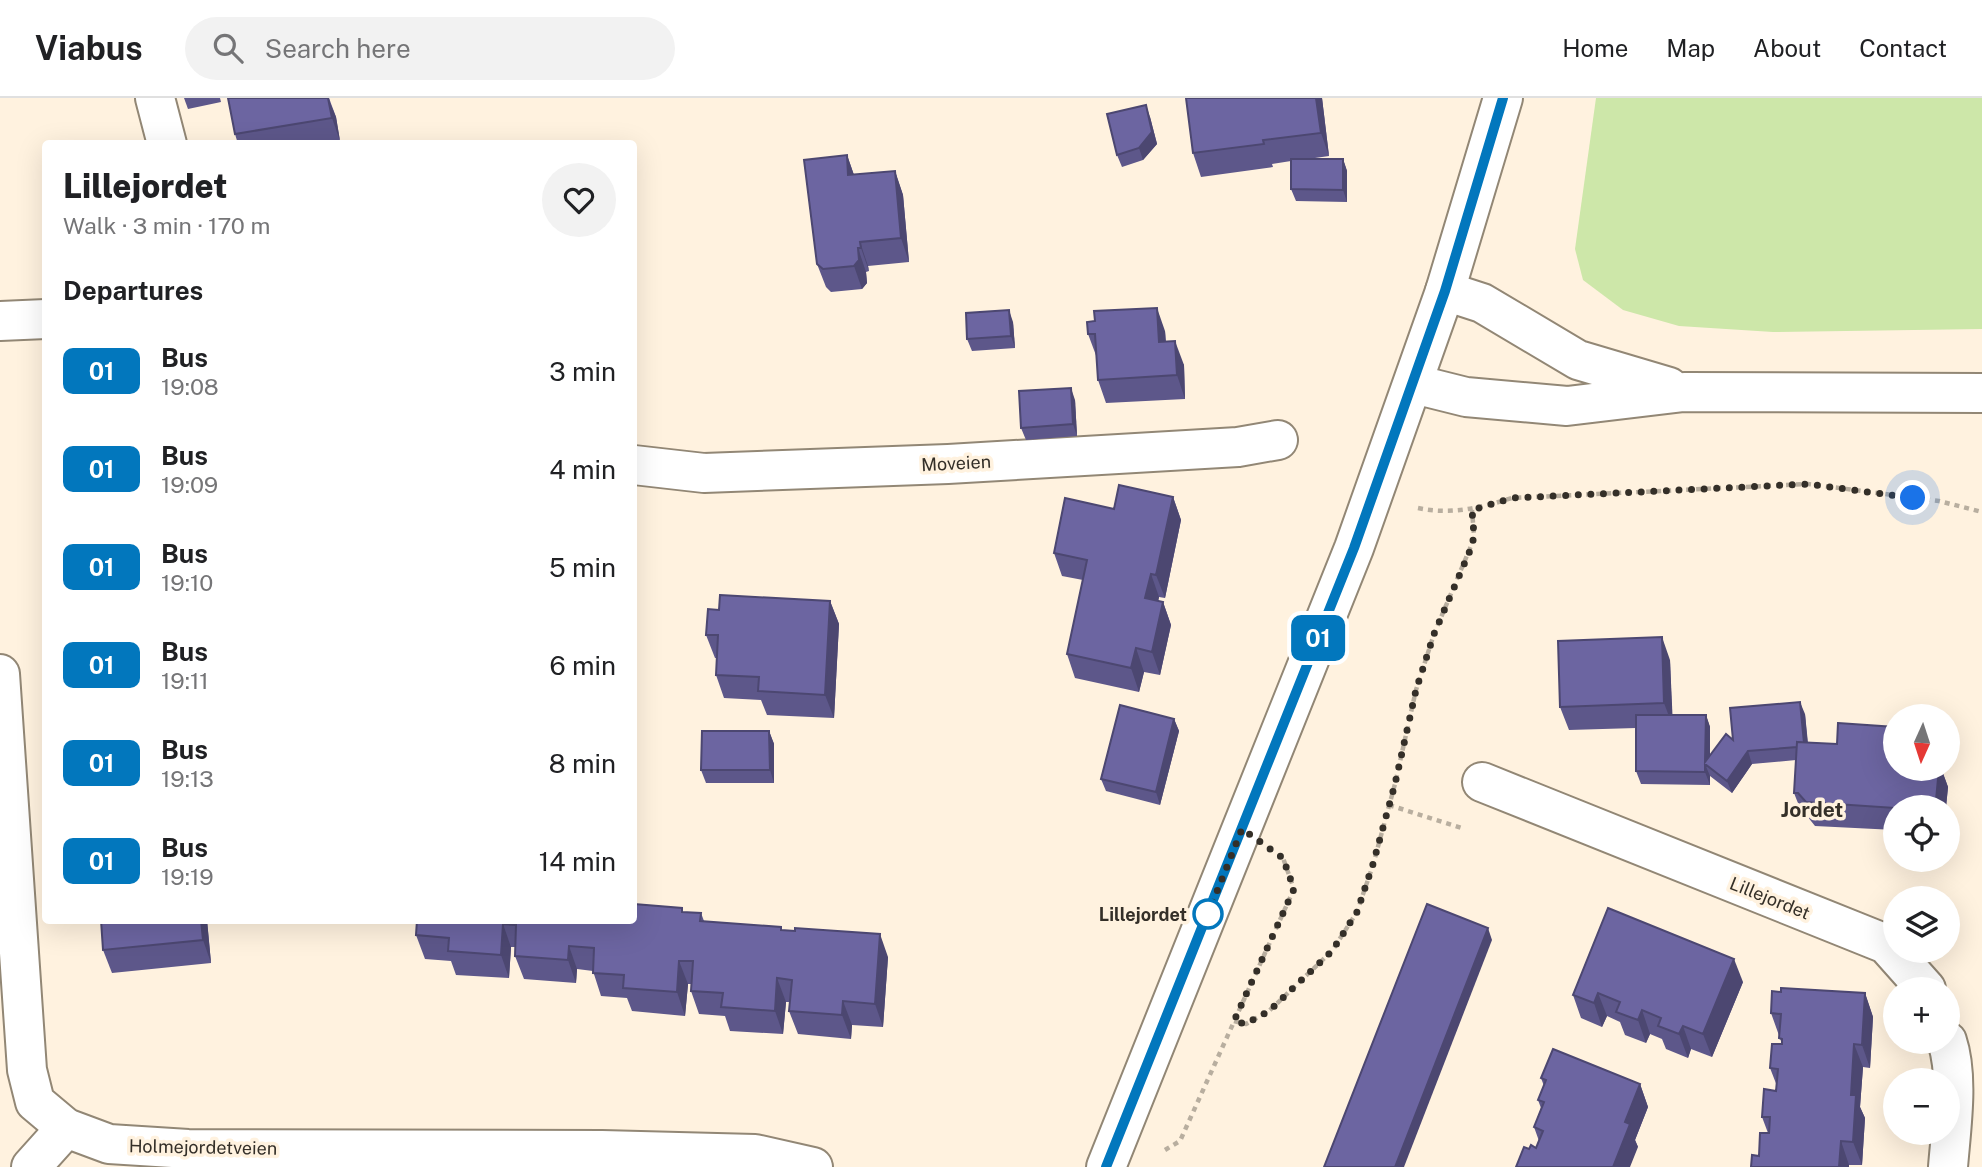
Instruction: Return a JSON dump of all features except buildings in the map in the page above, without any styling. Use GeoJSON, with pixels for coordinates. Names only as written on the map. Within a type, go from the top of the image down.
{"type":"FeatureCollection","features":[{"type":"Feature","properties":{"kind":"street"},"geometry":{"type":"LineString","coordinates":[[155,98],[166,140]]}},
{"type":"Feature","properties":{"kind":"street"},"geometry":{"type":"LineString","coordinates":[[1110,1157],[1354,548],[1445,291],[1503,98]]}},
{"type":"Feature","properties":{"kind":"street"},"geometry":{"type":"LineString","coordinates":[[1445,291],[1482,303],[1578,360],[1684,392]]}},
{"type":"Feature","properties":{"kind":"street"},"geometry":{"type":"LineString","coordinates":[[0,321],[42,319]]}},
{"type":"Feature","properties":{"kind":"street"},"geometry":{"type":"LineString","coordinates":[[1414,384],[1466,397],[1567,406],[1684,392],[1982,393]]}},
{"type":"Feature","properties":{"kind":"street","name":"Moveien"},"geometry":{"type":"LineString","coordinates":[[637,466],[704,473],[948,464],[1238,447],[1278,440]]}},
{"type":"Feature","properties":{"kind":"street","name":"Holmejordetveien"},"geometry":{"type":"LineString","coordinates":[[0,674],[5,717],[6,873],[27,1070],[35,1102],[66,1128],[109,1144],[162,1147],[602,1150],[755,1154],[813,1167]]}},
{"type":"Feature","properties":{"kind":"street","name":"Lillejordet"},"geometry":{"type":"LineString","coordinates":[[1482,782],[1886,944],[1915,977]]}},
{"type":"Feature","properties":{"kind":"street"},"geometry":{"type":"LineString","coordinates":[[1948,1167],[1952,1120],[1951,1054]]}},
{"type":"Feature","properties":{"kind":"street"},"geometry":{"type":"LineString","coordinates":[[31,1167],[66,1128]]}},
{"type":"Feature","properties":{"kind":"path"},"geometry":{"type":"LineString","coordinates":[[1412,506],[1437,512],[1472,510],[1512,498],[1808,484],[1939,501],[1982,512]]}},
{"type":"Feature","properties":{"kind":"path"},"geometry":{"type":"LineString","coordinates":[[1234,1021],[1245,1024],[1269,1011],[1332,951],[1357,912],[1373,864],[1434,634],[1472,546],[1472,510]]}},
{"type":"Feature","properties":{"kind":"path"},"geometry":{"type":"LineString","coordinates":[[1110,1157],[1151,1159],[1180,1141],[1294,889],[1283,858],[1242,829]]}},
{"type":"Feature","properties":{"kind":"green space"},"geometry":{"type":"Polygon","coordinates":[[[1596,98],[1982,98],[1982,329],[1773,332],[1679,326],[1623,310],[1583,280],[1575,249],[1596,98]]]}},
{"type":"Feature","properties":{"kind":"bus line","name":"01"},"geometry":{"type":"LineString","coordinates":[[1106,1167],[1354,548],[1445,291],[1503,98]]}},
{"type":"Feature","properties":{"kind":"place","name":"Lillejordet"},"geometry":{"type":"Point","coordinates":[1208,914]}},
{"type":"Feature","properties":{"kind":"district","name":"Jordet"},"geometry":{"type":"Point","coordinates":[1812,809]}},
{"type":"Feature","properties":{"kind":"route"},"geometry":{"type":"LineString","coordinates":[[1208,914],[1242,829],[1283,858],[1294,889],[1234,1021],[1245,1024],[1269,1011],[1332,951],[1357,912],[1373,864],[1395,784],[1416,690],[1434,634],[1472,546],[1472,510],[1512,498],[1808,484],[1913,498]]}}]}
